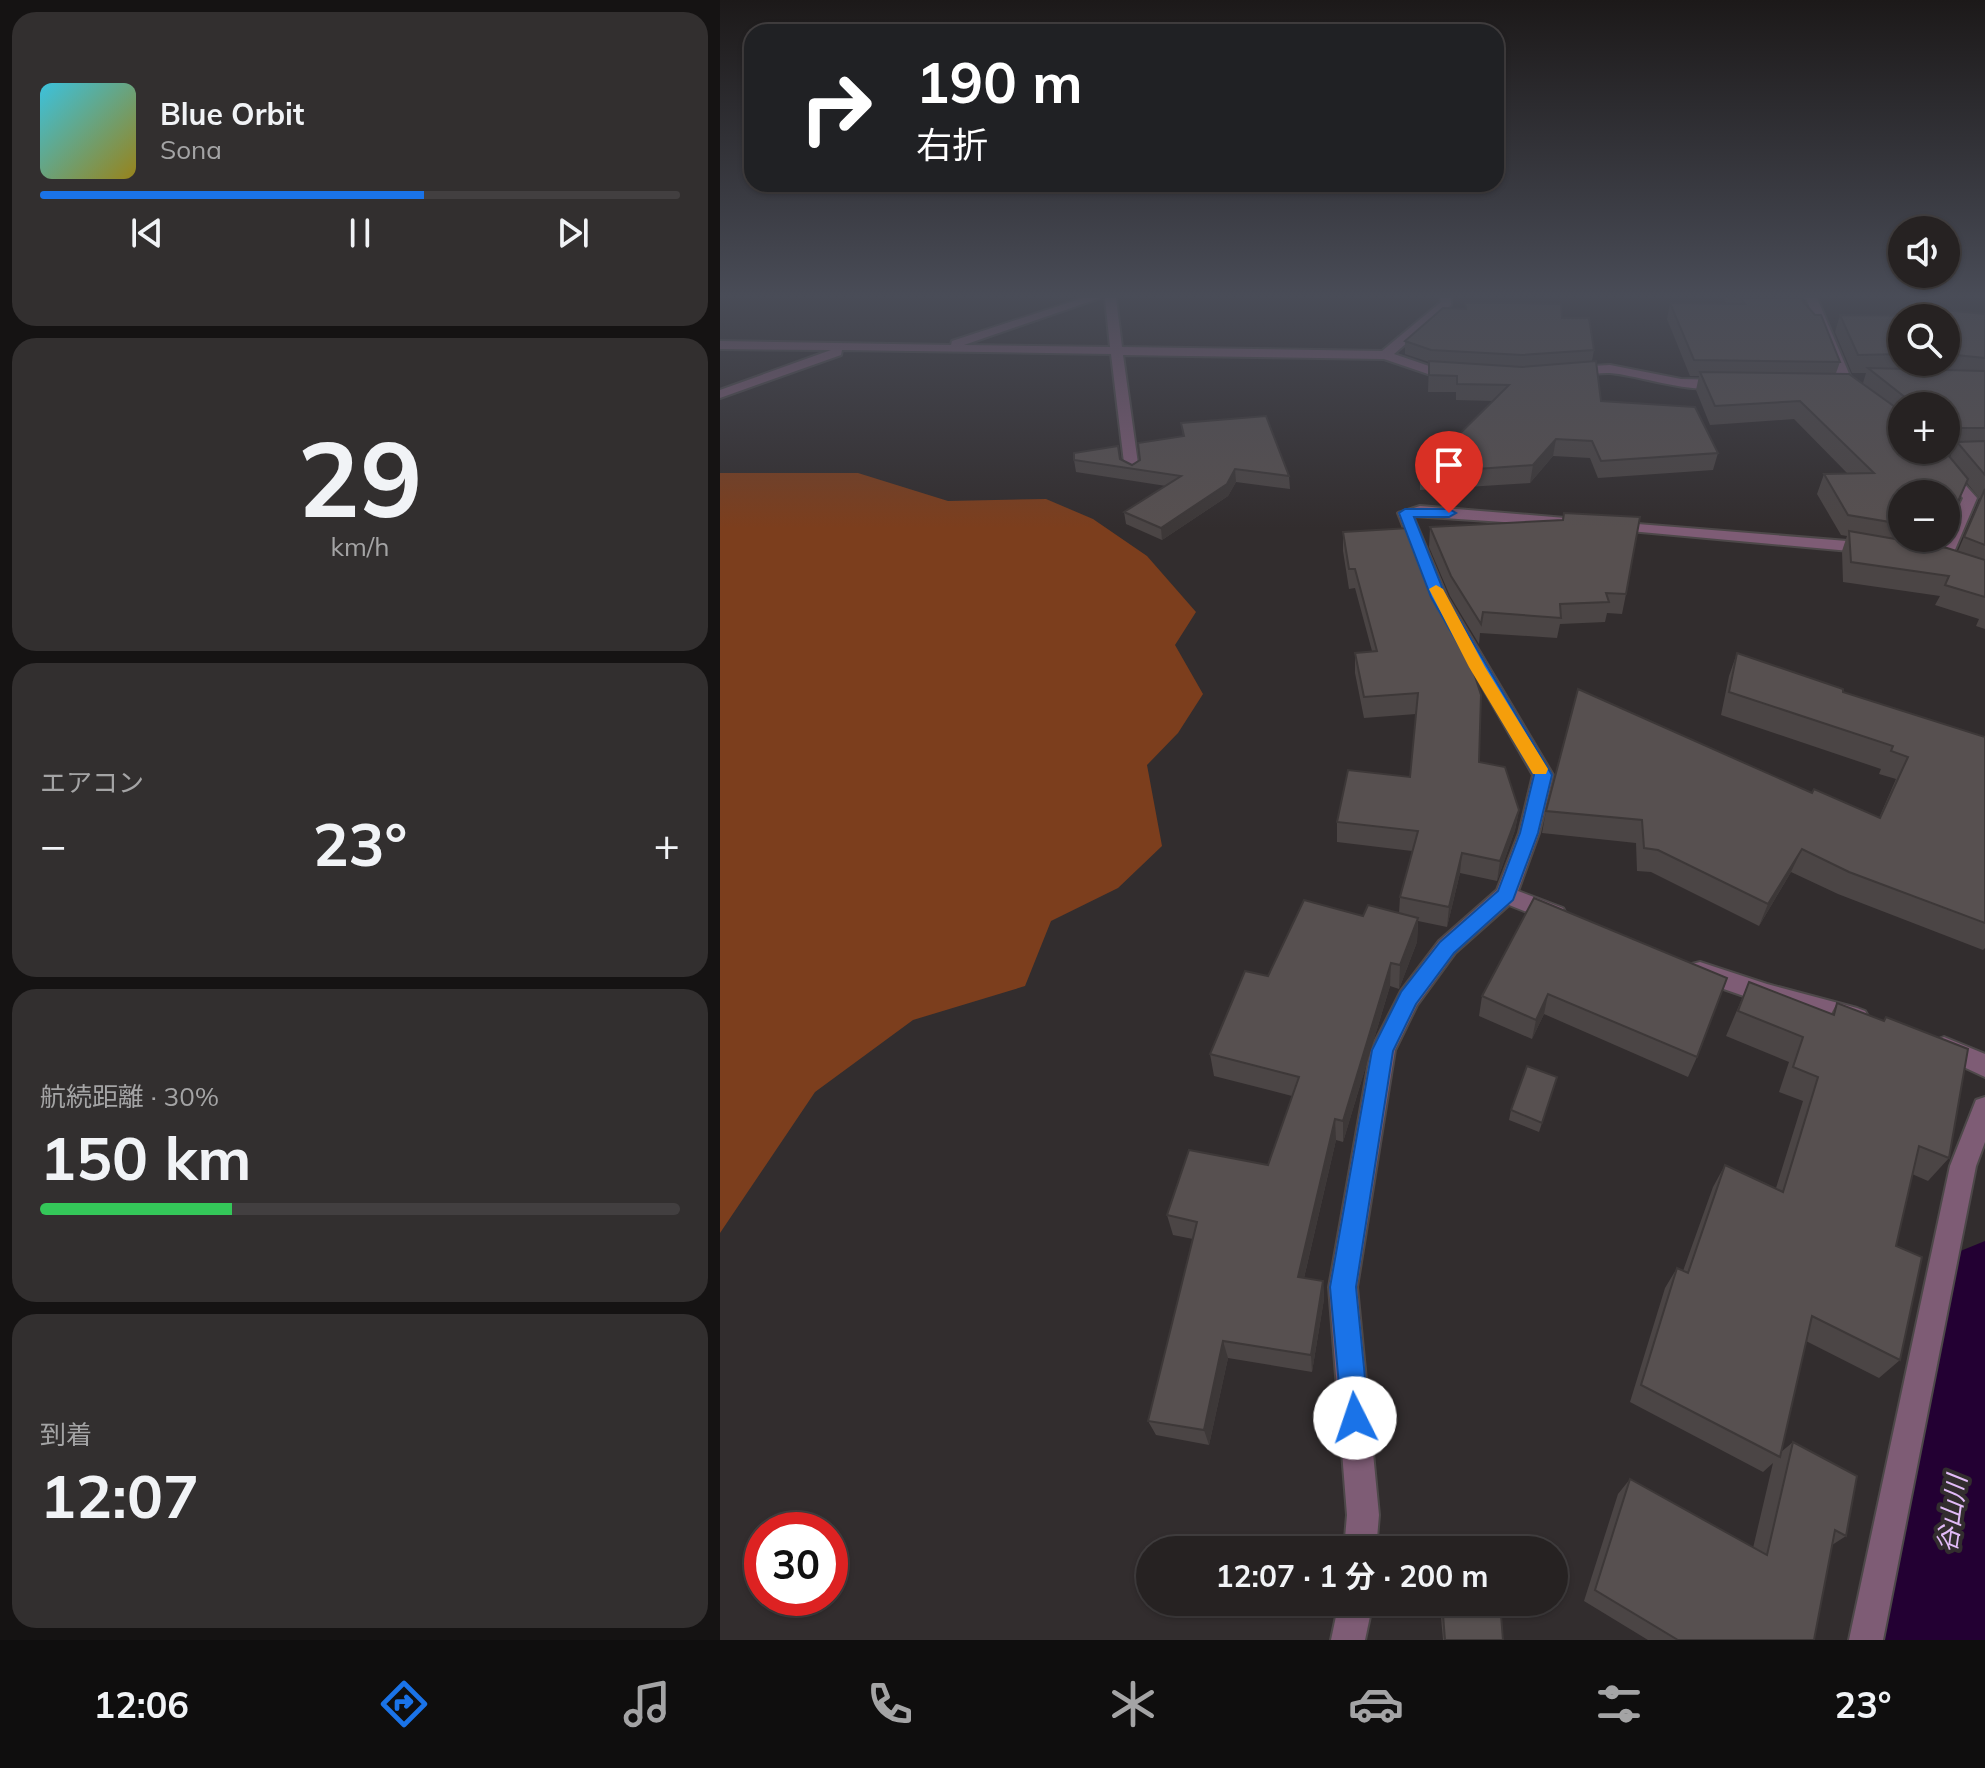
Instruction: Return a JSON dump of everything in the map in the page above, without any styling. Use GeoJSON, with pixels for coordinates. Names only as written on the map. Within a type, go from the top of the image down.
{"type":"FeatureCollection","features":[{"type":"Feature","properties":{"kind":"street"},"geometry":{"type":"LineString","coordinates":[[720,394],[774,375]]}},
{"type":"Feature","properties":{"kind":"street"},"geometry":{"type":"LineString","coordinates":[[1120,375],[1132,471]]}},
{"type":"Feature","properties":{"kind":"street"},"geometry":{"type":"LineString","coordinates":[[1638,375],[1681,383],[1741,384]]}},
{"type":"Feature","properties":{"kind":"street"},"geometry":{"type":"LineString","coordinates":[[1843,375],[1846,383],[1869,403]]}},
{"type":"Feature","properties":{"kind":"street"},"geometry":{"type":"LineString","coordinates":[[1940,464],[1970,498],[1942,561]]}},
{"type":"Feature","properties":{"kind":"street"},"geometry":{"type":"LineString","coordinates":[[1361,1536],[1363,1515],[1343,1287],[1383,1050],[1409,998],[1447,947],[1506,895],[1529,833],[1543,775],[1439,597],[1405,513],[1420,510],[1845,543],[1887,551]]}},
{"type":"Feature","properties":{"kind":"street"},"geometry":{"type":"LineString","coordinates":[[1914,556],[1942,561],[1985,577]]}},
{"type":"Feature","properties":{"kind":"street"},"geometry":{"type":"LineString","coordinates":[[1506,895],[1577,923]]}},
{"type":"Feature","properties":{"kind":"street"},"geometry":{"type":"LineString","coordinates":[[1677,962],[1767,994],[1880,1024]]}},
{"type":"Feature","properties":{"kind":"street"},"geometry":{"type":"LineString","coordinates":[[1921,1037],[1985,1066]]}},
{"type":"Feature","properties":{"kind":"street"},"geometry":{"type":"LineString","coordinates":[[1866,1640],[1963,1166],[1985,1108]]}},
{"type":"Feature","properties":{"kind":"street"},"geometry":{"type":"LineString","coordinates":[[1348,1640],[1353,1616]]}},
{"type":"Feature","properties":{"kind":"shaded area"},"geometry":{"type":"Polygon","coordinates":[[[720,473],[858,473],[948,501],[1046,499],[1093,519],[1147,556],[1196,612],[1175,645],[1203,694],[1178,733],[1147,765],[1162,846],[1118,888],[1051,921],[1025,986],[913,1020],[815,1092],[720,1233],[720,473]]]}},
{"type":"Feature","properties":{"kind":"building"},"geometry":{"type":"Polygon","coordinates":[[[1429,375],[1598,375],[1601,401],[1695,407],[1718,453],[1601,461],[1592,441],[1556,439],[1533,465],[1420,473],[1509,385],[1457,384],[1457,376],[1429,375]]]}},
{"type":"Feature","properties":{"kind":"building"},"geometry":{"type":"Polygon","coordinates":[[[1701,375],[1850,375],[1888,402],[1888,464],[1956,464],[1968,479],[1960,497],[1960,480],[1888,480],[1888,522],[1848,515],[1824,474],[1874,473],[1800,401],[1715,406],[1701,375]]]}},
{"type":"Feature","properties":{"kind":"building"},"geometry":{"type":"Polygon","coordinates":[[[1876,375],[1985,375],[1985,428],[1960,428],[1960,392],[1898,392],[1876,375]]]}},
{"type":"Feature","properties":{"kind":"building"},"geometry":{"type":"Polygon","coordinates":[[[1266,416],[1289,476],[1235,469],[1227,484],[1161,528],[1124,512],[1181,476],[1074,460],[1074,453],[1118,446],[1120,459],[1132,465],[1140,460],[1138,443],[1184,436],[1181,423],[1266,416]]]}},
{"type":"Feature","properties":{"kind":"building"},"geometry":{"type":"Polygon","coordinates":[[[1985,441],[1985,475],[1960,446],[1960,442],[1985,441]]]}},
{"type":"Feature","properties":{"kind":"building"},"geometry":{"type":"Polygon","coordinates":[[[1985,489],[1985,545],[1964,537],[1985,489]]]}},
{"type":"Feature","properties":{"kind":"building"},"geometry":{"type":"Polygon","coordinates":[[[1564,513],[1640,517],[1626,594],[1606,593],[1609,602],[1560,604],[1561,618],[1483,612],[1481,624],[1451,576],[1430,527],[1563,520],[1564,513]]]}},
{"type":"Feature","properties":{"kind":"building"},"geometry":{"type":"Polygon","coordinates":[[[1409,528],[1429,578],[1461,632],[1481,695],[1479,762],[1505,767],[1519,810],[1500,861],[1462,853],[1449,907],[1400,897],[1418,831],[1337,822],[1348,770],[1410,777],[1418,693],[1364,697],[1355,653],[1377,651],[1355,569],[1349,569],[1343,532],[1409,528]]]}},
{"type":"Feature","properties":{"kind":"building"},"geometry":{"type":"Polygon","coordinates":[[[1849,531],[1888,538],[1888,552],[1960,552],[1985,560],[1985,597],[1945,585],[1949,576],[1851,562],[1849,531]]]}},
{"type":"Feature","properties":{"kind":"building"},"geometry":{"type":"Polygon","coordinates":[[[1737,653],[1843,689],[1843,692],[1985,737],[1985,923],[1849,872],[1802,849],[1768,904],[1658,850],[1644,848],[1642,820],[1546,811],[1578,689],[1812,793],[1814,789],[1880,818],[1908,757],[1891,751],[1893,746],[1729,692],[1737,653]]]}},
{"type":"Feature","properties":{"kind":"building"},"geometry":{"type":"Polygon","coordinates":[[[1534,898],[1727,978],[1697,1057],[1548,994],[1536,1020],[1482,996],[1534,898]]]}},
{"type":"Feature","properties":{"kind":"building"},"geometry":{"type":"Polygon","coordinates":[[[1304,900],[1363,916],[1368,905],[1418,918],[1400,965],[1391,963],[1343,1121],[1335,1119],[1298,1277],[1323,1281],[1311,1355],[1223,1341],[1204,1430],[1148,1421],[1197,1222],[1167,1215],[1189,1150],[1268,1165],[1299,1077],[1210,1054],[1245,971],[1268,976],[1304,900]]]}},
{"type":"Feature","properties":{"kind":"building"},"geometry":{"type":"Polygon","coordinates":[[[1749,982],[1834,1015],[1837,1003],[1884,1021],[1886,1017],[1968,1049],[1949,1158],[1919,1146],[1896,1246],[1922,1257],[1900,1360],[1812,1316],[1780,1457],[1641,1385],[1677,1268],[1688,1273],[1725,1165],[1783,1192],[1818,1077],[1793,1067],[1803,1037],[1738,1011],[1749,982]]]}},
{"type":"Feature","properties":{"kind":"building"},"geometry":{"type":"Polygon","coordinates":[[[1527,1066],[1557,1077],[1542,1123],[1511,1110],[1527,1066]]]}},
{"type":"Feature","properties":{"kind":"building"},"geometry":{"type":"Polygon","coordinates":[[[1793,1442],[1857,1476],[1846,1536],[1835,1530],[1814,1640],[1678,1640],[1595,1590],[1630,1479],[1767,1555],[1793,1442]]]}},
{"type":"Feature","properties":{"kind":"building"},"geometry":{"type":"Polygon","coordinates":[[[1443,1616],[1501,1616],[1503,1640],[1445,1640],[1443,1616]]]}},
{"type":"Feature","properties":{"kind":"waterway","name":"谷山川"},"geometry":{"type":"LineString","coordinates":[[1933,1640],[1985,1293]]}},
{"type":"Feature","properties":{"kind":"slow traffic"},"geometry":{"type":"LineString","coordinates":[[1436,589],[1477,667],[1539,769]]}},
{"type":"Feature","properties":{"kind":"route"},"geometry":{"type":"LineString","coordinates":[[1355,1418],[1343,1287],[1383,1050],[1409,998],[1447,947],[1506,895],[1529,833],[1543,775],[1477,667],[1439,597],[1405,513],[1420,510],[1449,513]]}}]}
